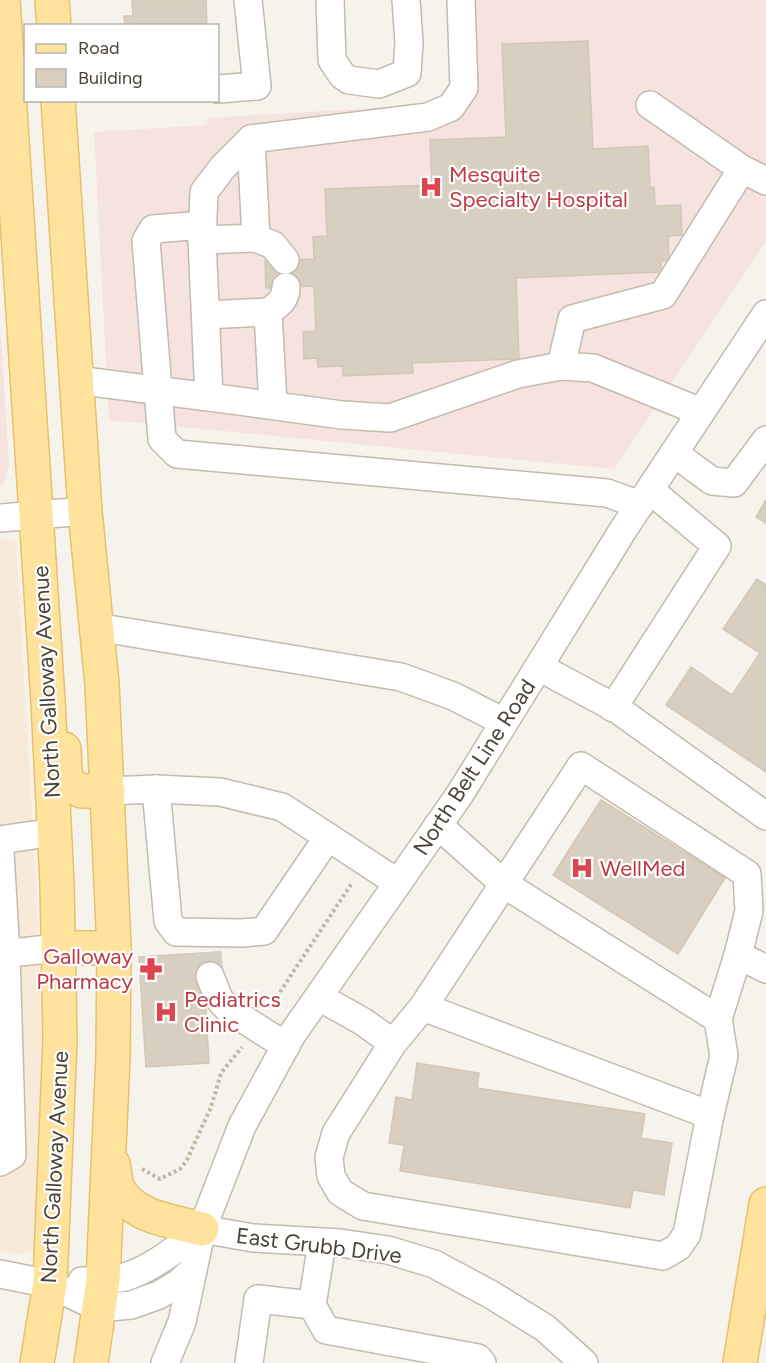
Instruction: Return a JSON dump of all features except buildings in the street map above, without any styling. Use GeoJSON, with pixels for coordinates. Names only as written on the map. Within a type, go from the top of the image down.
{"type":"FeatureCollection","features":[{"type":"Feature","properties":{"kind":"main road","name":"North Galloway Avenue"},"geometry":{"type":"LineString","coordinates":[[3,0],[48,686],[58,948],[60,1040],[50,1284],[37,1363]]}},
{"type":"Feature","properties":{"kind":"main road"},"geometry":{"type":"LineString","coordinates":[[52,0],[54,24]]}},
{"type":"Feature","properties":{"kind":"main road"},"geometry":{"type":"LineString","coordinates":[[63,102],[76,380],[85,511],[102,684],[114,948],[109,1143],[101,1294],[91,1363]]}},
{"type":"Feature","properties":{"kind":"main road"},"geometry":{"type":"LineString","coordinates":[[23,318],[43,361],[65,379],[76,380]]}},
{"type":"Feature","properties":{"kind":"main road"},"geometry":{"type":"LineString","coordinates":[[48,686],[64,723],[65,772],[68,783],[81,791],[108,791]]}},
{"type":"Feature","properties":{"kind":"main road"},"geometry":{"type":"LineString","coordinates":[[58,948],[114,948]]}},
{"type":"Feature","properties":{"kind":"main road"},"geometry":{"type":"LineString","coordinates":[[109,1143],[119,1191],[129,1203],[148,1214],[202,1229]]}},
{"type":"Feature","properties":{"kind":"main road"},"geometry":{"type":"LineString","coordinates":[[740,1363],[766,1204]]}},
{"type":"Feature","properties":{"kind":"street"},"geometry":{"type":"LineString","coordinates":[[219,89],[257,86],[248,0]]}},
{"type":"Feature","properties":{"kind":"street"},"geometry":{"type":"LineString","coordinates":[[330,0],[332,60],[342,75],[349,80],[379,84],[407,73],[409,42],[406,0]]}},
{"type":"Feature","properties":{"kind":"street"},"geometry":{"type":"LineString","coordinates":[[209,397],[202,232],[204,192],[223,167],[251,138],[428,117],[451,107],[464,88],[461,0]]}},
{"type":"Feature","properties":{"kind":"street"},"geometry":{"type":"LineString","coordinates":[[650,105],[742,169],[766,180]]}},
{"type":"Feature","properties":{"kind":"street"},"geometry":{"type":"LineString","coordinates":[[251,138],[256,238]]}},
{"type":"Feature","properties":{"kind":"street"},"geometry":{"type":"LineString","coordinates":[[561,366],[572,319],[663,295],[742,169]]}},
{"type":"Feature","properties":{"kind":"street"},"geometry":{"type":"LineString","coordinates":[[285,260],[273,245],[256,238],[153,229],[146,240],[162,439],[177,454],[645,497],[717,546],[613,708]]}},
{"type":"Feature","properties":{"kind":"street"},"geometry":{"type":"LineString","coordinates":[[206,315],[268,312],[280,304],[286,294],[286,287]]}},
{"type":"Feature","properties":{"kind":"street"},"geometry":{"type":"LineString","coordinates":[[268,312],[273,405]]}},
{"type":"Feature","properties":{"kind":"street","name":"North Belt Line Road"},"geometry":{"type":"LineString","coordinates":[[193,1270],[202,1229],[242,1126],[286,1046],[438,825],[645,497],[766,314]]}},
{"type":"Feature","properties":{"kind":"street"},"geometry":{"type":"LineString","coordinates":[[76,380],[342,416],[390,418],[518,374],[561,366],[592,368],[701,412]]}},
{"type":"Feature","properties":{"kind":"street"},"geometry":{"type":"LineString","coordinates":[[674,453],[712,481],[734,483],[766,440]]}},
{"type":"Feature","properties":{"kind":"street"},"geometry":{"type":"LineString","coordinates":[[0,518],[85,511]]}},
{"type":"Feature","properties":{"kind":"street"},"geometry":{"type":"LineString","coordinates":[[96,627],[401,677],[453,696],[504,722]]}},
{"type":"Feature","properties":{"kind":"street"},"geometry":{"type":"LineString","coordinates":[[538,667],[613,708],[766,816]]}},
{"type":"Feature","properties":{"kind":"street"},"geometry":{"type":"LineString","coordinates":[[581,766],[747,874],[749,911],[718,1018],[724,1056],[687,1234],[678,1247],[663,1256],[363,1206],[340,1192],[332,1176],[329,1157],[336,1134],[393,1043],[423,1007],[504,884],[581,766]]}},
{"type":"Feature","properties":{"kind":"street"},"geometry":{"type":"LineString","coordinates":[[108,791],[156,789],[219,792],[282,807],[398,883]]}},
{"type":"Feature","properties":{"kind":"street"},"geometry":{"type":"LineString","coordinates":[[156,789],[168,921],[176,932],[209,953],[219,999],[228,1010],[286,1046]]}},
{"type":"Feature","properties":{"kind":"street"},"geometry":{"type":"LineString","coordinates":[[438,825],[504,884],[718,1018]]}},
{"type":"Feature","properties":{"kind":"street"},"geometry":{"type":"LineString","coordinates":[[0,840],[55,832]]}},
{"type":"Feature","properties":{"kind":"street"},"geometry":{"type":"LineString","coordinates":[[209,953],[242,933],[264,931],[328,837]]}},
{"type":"Feature","properties":{"kind":"street"},"geometry":{"type":"LineString","coordinates":[[0,854],[6,1119],[12,1155],[0,1162]]}},
{"type":"Feature","properties":{"kind":"street"},"geometry":{"type":"LineString","coordinates":[[3,953],[58,948]]}},
{"type":"Feature","properties":{"kind":"street"},"geometry":{"type":"LineString","coordinates":[[738,955],[766,969]]}},
{"type":"Feature","properties":{"kind":"street"},"geometry":{"type":"LineString","coordinates":[[319,997],[362,1021],[393,1043]]}},
{"type":"Feature","properties":{"kind":"street"},"geometry":{"type":"LineString","coordinates":[[423,1007],[710,1115]]}},
{"type":"Feature","properties":{"kind":"street"},"geometry":{"type":"LineString","coordinates":[[387,1250],[402,1212]]}},
{"type":"Feature","properties":{"kind":"street"},"geometry":{"type":"LineString","coordinates":[[101,1294],[123,1277],[153,1264],[202,1229]]}},
{"type":"Feature","properties":{"kind":"street","name":"East Grubb Drive"},"geometry":{"type":"LineString","coordinates":[[202,1229],[254,1238],[387,1250],[434,1264],[490,1294],[545,1328],[584,1363]]}},
{"type":"Feature","properties":{"kind":"street"},"geometry":{"type":"LineString","coordinates":[[322,1243],[312,1305],[326,1330],[478,1358],[482,1363]]}},
{"type":"Feature","properties":{"kind":"street"},"geometry":{"type":"LineString","coordinates":[[0,1274],[101,1294],[131,1305],[159,1295],[179,1283],[193,1270]]}},
{"type":"Feature","properties":{"kind":"street"},"geometry":{"type":"LineString","coordinates":[[165,1363],[182,1322],[193,1270]]}},
{"type":"Feature","properties":{"kind":"street"},"geometry":{"type":"LineString","coordinates":[[249,1363],[258,1299],[312,1305]]}},
{"type":"Feature","properties":{"kind":"shaded area","name":"Mesquite Specialty Hospital"},"geometry":{"type":"Polygon","coordinates":[[[450,0],[766,0],[766,241],[614,469],[109,420],[94,132],[207,125],[208,118],[454,103],[450,0]]]}},
{"type":"Feature","properties":{"kind":"shaded area"},"geometry":{"type":"Polygon","coordinates":[[[0,322],[9,465],[3,485],[0,487],[0,322]]]}},
{"type":"Feature","properties":{"kind":"shaded area"},"geometry":{"type":"Polygon","coordinates":[[[0,539],[16,540],[37,899],[42,1048],[34,1249],[20,1254],[0,1251],[0,539]]]}},
{"type":"Feature","properties":{"kind":"tunnel"},"geometry":{"type":"LineString","coordinates":[[208,952],[210,976]]}},
{"type":"Feature","properties":{"kind":"place","name":"Mesquite Specialty Hospital"},"geometry":{"type":"Point","coordinates":[431,187]}},
{"type":"Feature","properties":{"kind":"place","name":"WellMed"},"geometry":{"type":"Point","coordinates":[582,868]}},
{"type":"Feature","properties":{"kind":"place","name":"Galloway Pharmacy"},"geometry":{"type":"Point","coordinates":[151,969]}},
{"type":"Feature","properties":{"kind":"place","name":"Pediatrics Clinic"},"geometry":{"type":"Point","coordinates":[166,1012]}}]}
